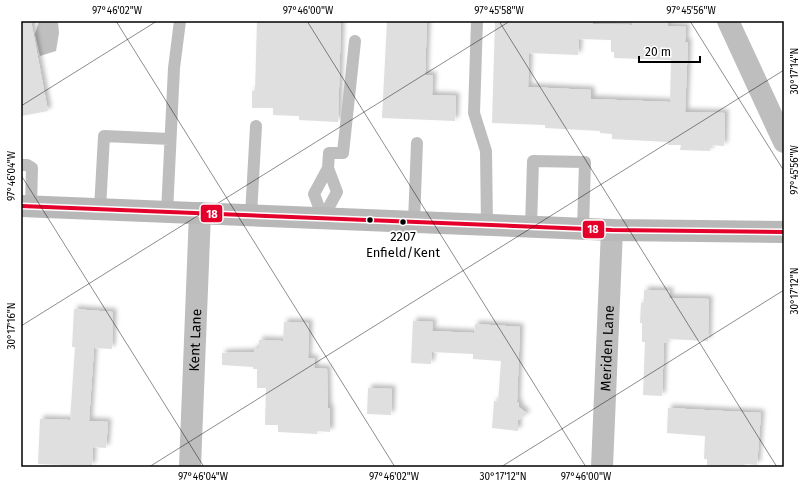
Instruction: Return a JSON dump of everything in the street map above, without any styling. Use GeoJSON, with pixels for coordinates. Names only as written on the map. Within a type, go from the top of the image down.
{"type":"FeatureCollection","features":[{"type":"Feature","properties":{"kind":"street"},"geometry":{"type":"LineString","coordinates":[[728,21],[784,142]]}},
{"type":"Feature","properties":{"kind":"street"},"geometry":{"type":"LineString","coordinates":[[26,206],[612,230],[784,232]]}},
{"type":"Feature","properties":{"kind":"street","name":"Kent Lane"},"geometry":{"type":"LineString","coordinates":[[190,467],[200,213]]}},
{"type":"Feature","properties":{"kind":"street","name":"Meriden Lane"},"geometry":{"type":"LineString","coordinates":[[602,467],[612,230]]}},
{"type":"Feature","properties":{"kind":"lane"},"geometry":{"type":"LineString","coordinates":[[166,212],[174,68],[180,21]]}},
{"type":"Feature","properties":{"kind":"lane"},"geometry":{"type":"LineString","coordinates":[[478,21],[474,113],[486,151],[487,225]]}},
{"type":"Feature","properties":{"kind":"lane"},"geometry":{"type":"LineString","coordinates":[[323,218],[337,192],[328,168],[329,153],[343,153],[355,41]]}},
{"type":"Feature","properties":{"kind":"lane"},"geometry":{"type":"LineString","coordinates":[[251,215],[256,126]]}},
{"type":"Feature","properties":{"kind":"lane"},"geometry":{"type":"LineString","coordinates":[[100,209],[104,136],[170,139]]}},
{"type":"Feature","properties":{"kind":"lane"},"geometry":{"type":"LineString","coordinates":[[414,222],[416,143]]}},
{"type":"Feature","properties":{"kind":"lane"},"geometry":{"type":"LineString","coordinates":[[531,227],[533,161],[585,162],[583,229]]}},
{"type":"Feature","properties":{"kind":"lane"},"geometry":{"type":"LineString","coordinates":[[21,165],[26,165],[32,168],[26,206]]}},
{"type":"Feature","properties":{"kind":"lane"},"geometry":{"type":"LineString","coordinates":[[323,218],[314,194],[328,168]]}},
{"type":"Feature","properties":{"kind":"shaded area"},"geometry":{"type":"Polygon","coordinates":[[[39,21],[58,21],[59,33],[56,51],[40,56],[35,34],[39,21]]]}},
{"type":"Feature","properties":{"kind":"building"},"geometry":{"type":"Polygon","coordinates":[[[21,21],[31,21],[48,111],[21,116],[21,21]]]}},
{"type":"Feature","properties":{"kind":"building"},"geometry":{"type":"Polygon","coordinates":[[[257,21],[341,21],[338,122],[299,120],[299,116],[273,115],[273,108],[252,108],[252,91],[255,91],[257,21]]]}},
{"type":"Feature","properties":{"kind":"building"},"geometry":{"type":"Polygon","coordinates":[[[387,21],[427,21],[425,75],[433,75],[432,95],[456,96],[455,121],[382,118],[387,21]]]}},
{"type":"Feature","properties":{"kind":"building"},"geometry":{"type":"Polygon","coordinates":[[[495,21],[593,21],[593,24],[632,25],[632,21],[668,21],[668,26],[686,27],[685,42],[688,42],[685,112],[725,113],[724,146],[710,145],[710,151],[680,150],[681,145],[668,145],[668,142],[612,139],[612,134],[600,133],[600,131],[545,128],[545,125],[492,123],[495,21]],[[579,39],[578,55],[529,53],[528,87],[591,90],[591,99],[670,102],[671,60],[614,58],[614,52],[611,52],[611,40],[579,39]]]}},
{"type":"Feature","properties":{"kind":"building"},"geometry":{"type":"Polygon","coordinates":[[[644,290],[670,291],[669,298],[709,299],[708,341],[668,339],[668,343],[664,343],[662,396],[643,395],[645,342],[642,342],[642,323],[640,323],[641,303],[644,302],[644,290]]]}},
{"type":"Feature","properties":{"kind":"building"},"geometry":{"type":"Polygon","coordinates":[[[74,309],[113,312],[112,349],[94,348],[89,421],[108,422],[106,448],[93,447],[92,466],[38,464],[40,419],[70,420],[75,347],[72,347],[74,309]]]}},
{"type":"Feature","properties":{"kind":"building"},"geometry":{"type":"Polygon","coordinates":[[[413,321],[433,322],[432,331],[474,333],[475,324],[520,327],[517,402],[519,403],[519,407],[527,414],[518,420],[518,431],[492,428],[494,401],[498,402],[501,361],[473,359],[473,354],[432,352],[431,364],[411,363],[413,321]]]}},
{"type":"Feature","properties":{"kind":"building"},"geometry":{"type":"Polygon","coordinates":[[[284,322],[309,323],[308,358],[315,359],[314,368],[327,369],[330,432],[317,431],[317,434],[278,432],[278,425],[265,425],[266,388],[257,388],[257,369],[253,369],[253,367],[222,365],[222,353],[254,352],[254,348],[259,348],[259,340],[283,341],[284,322]]]}},
{"type":"Feature","properties":{"kind":"building"},"geometry":{"type":"Polygon","coordinates":[[[368,388],[392,389],[391,415],[367,414],[368,388]]]}},
{"type":"Feature","properties":{"kind":"building"},"geometry":{"type":"Polygon","coordinates":[[[668,408],[761,413],[757,465],[745,464],[744,467],[707,465],[707,459],[704,459],[705,436],[667,433],[668,408]]]}},
{"type":"Feature","properties":{"kind":"transit line","name":"18"},"geometry":{"type":"LineString","coordinates":[[21,206],[612,230],[784,232]]}},
{"type":"Feature","properties":{"kind":"place","name":"2207 Enfield/Kent"},"geometry":{"type":"Point","coordinates":[403,222]}}]}
